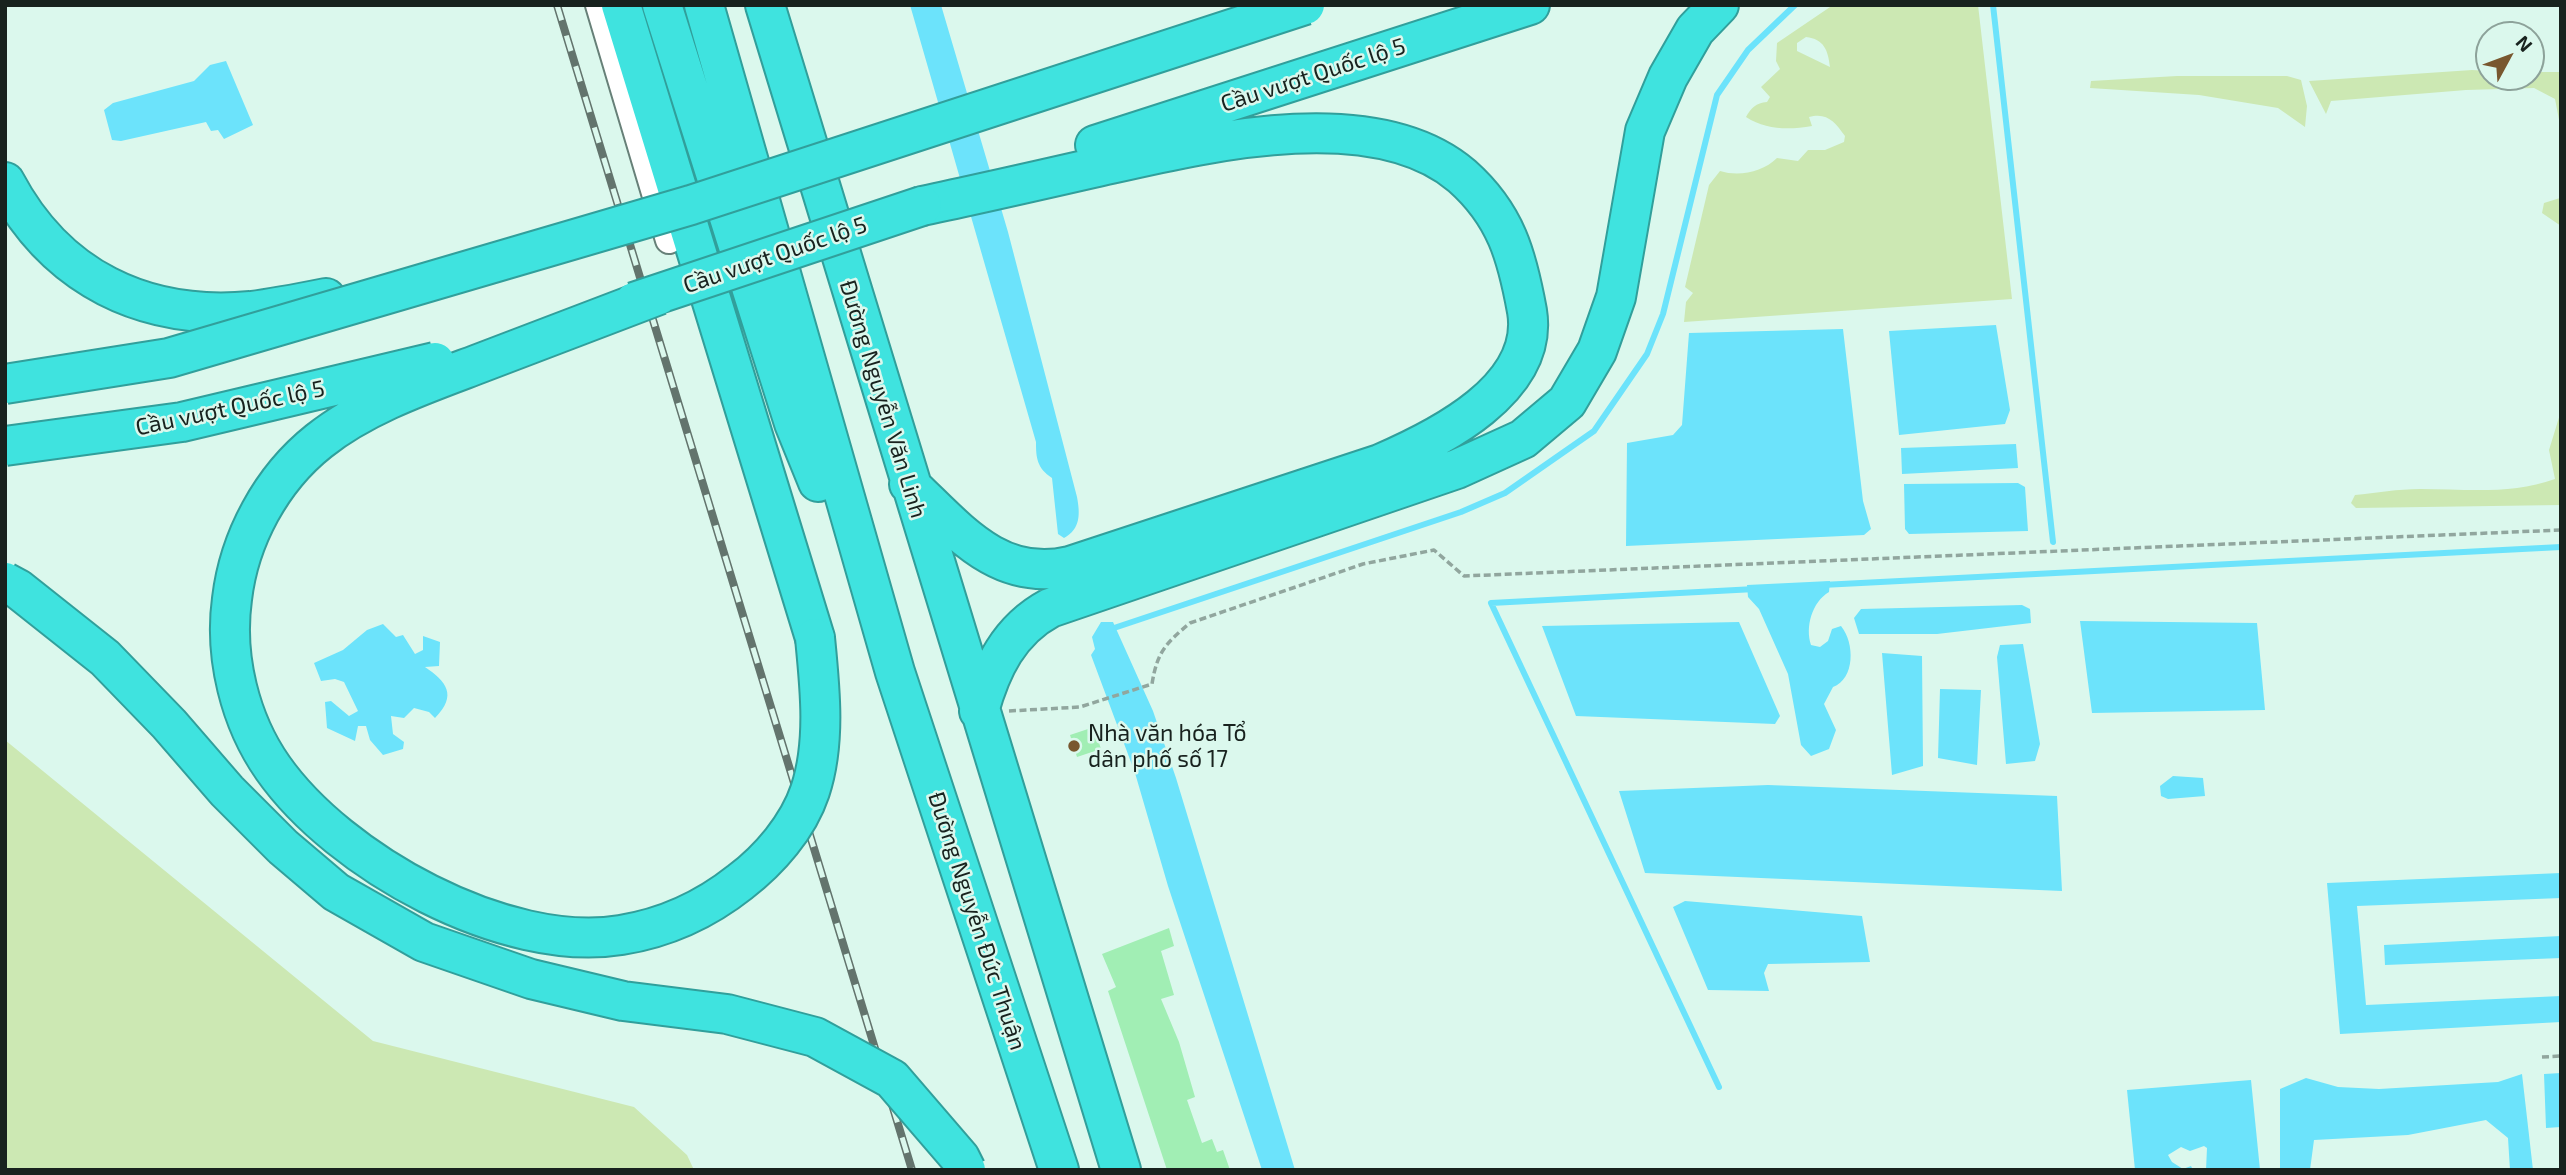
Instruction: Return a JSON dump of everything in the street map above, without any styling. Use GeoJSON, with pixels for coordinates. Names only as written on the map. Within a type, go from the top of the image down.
{"type":"FeatureCollection","features":[{"type":"Feature","properties":{"kind":"highway"},"geometry":{"type":"LineString","coordinates":[[621,5],[815,638],[820,689],[818,751],[809,794],[780,844],[751,874],[719,898],[665,924],[618,936],[570,935],[528,930],[481,917],[421,890],[349,846],[304,806],[273,768],[252,729],[234,675],[230,644],[234,581],[258,516],[295,462],[320,440],[353,419],[425,384],[659,295]]}},
{"type":"Feature","properties":{"kind":"highway"},"geometry":{"type":"LineString","coordinates":[[663,5],[794,423],[895,672]]}},
{"type":"Feature","properties":{"kind":"highway"},"geometry":{"type":"LineString","coordinates":[[704,5],[895,672]]}},
{"type":"Feature","properties":{"kind":"highway"},"geometry":{"type":"LineString","coordinates":[[1037,92],[1236,19],[1262,5]]}},
{"type":"Feature","properties":{"kind":"highway"},"geometry":{"type":"LineString","coordinates":[[5,384],[169,358],[411,284],[691,205],[1305,5]]}},
{"type":"Feature","properties":{"kind":"highway","name":"Cầu vượt Quốc lộ 5"},"geometry":{"type":"LineString","coordinates":[[5,446],[182,422],[432,363],[659,295],[922,206],[1059,156],[1530,5]]}},
{"type":"Feature","properties":{"kind":"highway"},"geometry":{"type":"LineString","coordinates":[[1121,1170],[979,711],[994,666],[1004,648],[1026,624],[1050,608],[1457,469],[1523,439],[1567,402],[1597,351],[1616,297],[1646,131],[1668,77],[1695,30],[1719,5]]}},
{"type":"Feature","properties":{"kind":"highway","name":"Đường Nguyễn Văn Linh"},"geometry":{"type":"LineString","coordinates":[[769,13],[979,711]]}},
{"type":"Feature","properties":{"kind":"highway"},"geometry":{"type":"LineString","coordinates":[[909,484],[971,543],[1016,568],[1039,571],[1070,566],[1380,464],[1426,444],[1471,416],[1501,387],[1520,358],[1529,324],[1520,269],[1512,243],[1493,209],[1461,175],[1422,152],[1372,137],[1303,133],[1204,143],[922,206]]}},
{"type":"Feature","properties":{"kind":"highway"},"geometry":{"type":"LineString","coordinates":[[5,182],[40,234],[73,265],[111,289],[146,303],[203,312],[252,311],[411,284]]}},
{"type":"Feature","properties":{"kind":"highway"},"geometry":{"type":"LineString","coordinates":[[5,582],[18,589],[105,658],[169,724],[227,791],[283,847],[336,892],[424,942],[531,979],[622,1001],[727,1014],[816,1037],[892,1079],[960,1158],[966,1170]]}},
{"type":"Feature","properties":{"kind":"highway","name":"Đường Nguyễn Đức Thuận"},"geometry":{"type":"LineString","coordinates":[[895,672],[1059,1170]]}},
{"type":"Feature","properties":{"kind":"lane"},"geometry":{"type":"LineString","coordinates":[[599,5],[669,240]]}},
{"type":"Feature","properties":{"kind":"path"},"geometry":{"type":"LineString","coordinates":[[979,711],[1055,710],[1104,701],[1152,684],[1156,660],[1168,641],[1190,623],[1363,564],[1434,550],[1464,576],[2561,530]]}},
{"type":"Feature","properties":{"kind":"path"},"geometry":{"type":"LineString","coordinates":[[2542,1057],[2561,1056]]}},
{"type":"Feature","properties":{"kind":"green space"},"geometry":{"type":"Polygon","coordinates":[[[1833,5],[1978,5],[2012,299],[1684,322],[1686,302],[1693,293],[1685,287],[1709,185],[1720,171],[1750,172],[1765,167],[1777,158],[1798,161],[1808,150],[1825,150],[1844,142],[1845,136],[1826,117],[1809,117],[1812,126],[1786,128],[1770,127],[1746,117],[1754,106],[1767,102],[1770,97],[1761,87],[1780,69],[1776,61],[1777,43],[1833,5]],[[1806,37],[1797,43],[1797,51],[1830,67],[1824,46],[1806,37]]]}},
{"type":"Feature","properties":{"kind":"green space"},"geometry":{"type":"Polygon","coordinates":[[[2475,70],[2475,90],[2331,101],[2326,114],[2309,81],[2475,70]]]}},
{"type":"Feature","properties":{"kind":"green space"},"geometry":{"type":"Polygon","coordinates":[[[2545,72],[2561,72],[2561,130],[2555,99],[2540,91],[2545,91],[2545,72]]]}},
{"type":"Feature","properties":{"kind":"green space"},"geometry":{"type":"Polygon","coordinates":[[[2177,76],[2287,76],[2301,80],[2307,106],[2305,127],[2278,108],[2199,95],[2090,88],[2091,81],[2177,76]]]}},
{"type":"Feature","properties":{"kind":"green space"},"geometry":{"type":"Polygon","coordinates":[[[2561,186],[2561,226],[2542,213],[2544,203],[2560,198],[2561,186]]]}},
{"type":"Feature","properties":{"kind":"green space"},"geometry":{"type":"Polygon","coordinates":[[[2561,411],[2561,505],[2356,508],[2351,503],[2355,495],[2412,489],[2505,489],[2555,479],[2549,450],[2561,411]]]}},
{"type":"Feature","properties":{"kind":"green space"},"geometry":{"type":"Polygon","coordinates":[[[5,740],[373,1041],[634,1107],[687,1155],[694,1170],[5,1170],[5,740]]]}},
{"type":"Feature","properties":{"kind":"water"},"geometry":{"type":"Polygon","coordinates":[[[910,5],[941,5],[1008,232],[1077,497],[1079,515],[1076,525],[1064,538],[1058,534],[1052,478],[1038,462],[1036,442],[910,5]]]}},
{"type":"Feature","properties":{"kind":"water"},"geometry":{"type":"Polygon","coordinates":[[[226,61],[253,125],[224,139],[218,130],[211,131],[206,122],[121,141],[112,140],[104,110],[113,103],[194,81],[210,65],[226,61]]]}},
{"type":"Feature","properties":{"kind":"water"},"geometry":{"type":"Polygon","coordinates":[[[1996,325],[2010,410],[2005,424],[1899,435],[1889,331],[1996,325]]]}},
{"type":"Feature","properties":{"kind":"water"},"geometry":{"type":"Polygon","coordinates":[[[1843,329],[1863,501],[1871,529],[1864,535],[1626,546],[1627,443],[1673,435],[1682,425],[1689,333],[1843,329]]]}},
{"type":"Feature","properties":{"kind":"water"},"geometry":{"type":"Polygon","coordinates":[[[2016,444],[2018,468],[1902,474],[1901,448],[2016,444]]]}},
{"type":"Feature","properties":{"kind":"water"},"geometry":{"type":"Polygon","coordinates":[[[2018,483],[2025,487],[2028,531],[1909,534],[1905,529],[1904,484],[2018,483]]]}},
{"type":"Feature","properties":{"kind":"water"},"geometry":{"type":"Polygon","coordinates":[[[1830,581],[1829,592],[1818,602],[1811,615],[1809,638],[1811,645],[1820,647],[1828,641],[1832,629],[1841,626],[1849,642],[1850,660],[1845,676],[1833,687],[1824,704],[1836,730],[1829,749],[1811,756],[1801,745],[1788,674],[1759,609],[1748,597],[1747,585],[1830,581]]]}},
{"type":"Feature","properties":{"kind":"water"},"geometry":{"type":"Polygon","coordinates":[[[2022,605],[2030,609],[2031,623],[1937,634],[1859,634],[1854,618],[1861,609],[2022,605]]]}},
{"type":"Feature","properties":{"kind":"water"},"geometry":{"type":"Polygon","coordinates":[[[2080,621],[2257,623],[2265,710],[2092,713],[2080,621]]]}},
{"type":"Feature","properties":{"kind":"water"},"geometry":{"type":"Polygon","coordinates":[[[1101,622],[1113,622],[1153,711],[1176,778],[1295,1170],[1262,1170],[1168,886],[1135,773],[1091,655],[1095,649],[1092,637],[1101,622]]]}},
{"type":"Feature","properties":{"kind":"water"},"geometry":{"type":"Polygon","coordinates":[[[1739,622],[1780,716],[1775,724],[1576,716],[1542,626],[1739,622]]]}},
{"type":"Feature","properties":{"kind":"water"},"geometry":{"type":"Polygon","coordinates":[[[383,624],[396,637],[403,635],[415,654],[423,650],[423,636],[440,642],[439,666],[425,667],[443,683],[447,695],[442,710],[435,718],[429,712],[414,708],[404,718],[391,716],[393,734],[404,742],[403,749],[383,755],[370,740],[366,726],[358,726],[355,741],[327,728],[325,702],[331,701],[349,716],[358,711],[344,682],[335,679],[321,681],[314,663],[343,650],[367,630],[383,624]]]}},
{"type":"Feature","properties":{"kind":"water"},"geometry":{"type":"Polygon","coordinates":[[[2023,644],[2040,744],[2035,761],[2006,764],[1997,657],[2000,645],[2023,644]]]}},
{"type":"Feature","properties":{"kind":"water"},"geometry":{"type":"Polygon","coordinates":[[[1882,653],[1922,656],[1923,766],[1892,775],[1882,653]]]}},
{"type":"Feature","properties":{"kind":"water"},"geometry":{"type":"Polygon","coordinates":[[[1940,689],[1981,690],[1977,765],[1938,758],[1940,689]]]}},
{"type":"Feature","properties":{"kind":"water"},"geometry":{"type":"Polygon","coordinates":[[[2173,776],[2203,778],[2205,796],[2168,799],[2161,796],[2160,786],[2173,776]]]}},
{"type":"Feature","properties":{"kind":"water"},"geometry":{"type":"Polygon","coordinates":[[[1768,785],[2057,796],[2062,891],[1645,873],[1619,791],[1768,785]]]}},
{"type":"Feature","properties":{"kind":"water"},"geometry":{"type":"Polygon","coordinates":[[[2561,873],[2561,898],[2357,906],[2366,1005],[2561,996],[2561,1022],[2340,1034],[2327,883],[2561,873]]]}},
{"type":"Feature","properties":{"kind":"water"},"geometry":{"type":"Polygon","coordinates":[[[1685,901],[1862,916],[1870,962],[1768,964],[1764,973],[1769,991],[1708,990],[1673,907],[1685,901]]]}},
{"type":"Feature","properties":{"kind":"water"},"geometry":{"type":"Polygon","coordinates":[[[2561,936],[2561,958],[2385,965],[2384,945],[2561,936]]]}},
{"type":"Feature","properties":{"kind":"water"},"geometry":{"type":"Polygon","coordinates":[[[2561,1073],[2561,1127],[2546,1128],[2544,1074],[2561,1073]]]}},
{"type":"Feature","properties":{"kind":"water"},"geometry":{"type":"Polygon","coordinates":[[[2522,1074],[2533,1170],[2510,1170],[2508,1138],[2486,1120],[2408,1135],[2314,1140],[2310,1170],[2280,1170],[2280,1089],[2306,1078],[2338,1087],[2379,1089],[2498,1082],[2522,1074]]]}},
{"type":"Feature","properties":{"kind":"water"},"geometry":{"type":"Polygon","coordinates":[[[2251,1080],[2260,1170],[2206,1170],[2207,1148],[2204,1146],[2190,1151],[2181,1147],[2168,1155],[2172,1162],[2183,1169],[2191,1166],[2193,1170],[2135,1170],[2127,1090],[2251,1080]]]}},
{"type":"Feature","properties":{"kind":"building"},"geometry":{"type":"Polygon","coordinates":[[[1094,727],[1101,749],[1077,757],[1070,735],[1094,727]]]}},
{"type":"Feature","properties":{"kind":"building"},"geometry":{"type":"Polygon","coordinates":[[[1169,928],[1174,946],[1161,951],[1174,995],[1161,999],[1179,1042],[1195,1097],[1187,1100],[1202,1143],[1212,1139],[1217,1152],[1223,1150],[1230,1170],[1167,1170],[1108,991],[1116,987],[1102,954],[1169,928]]]}},
{"type":"Feature","properties":{"kind":"waterway"},"geometry":{"type":"LineString","coordinates":[[1111,629],[1461,512],[1505,493],[1594,431],[1647,354],[1663,314],[1717,95],[1748,50],[1795,5]]}},
{"type":"Feature","properties":{"kind":"waterway"},"geometry":{"type":"LineString","coordinates":[[1993,5],[2053,542]]}},
{"type":"Feature","properties":{"kind":"waterway"},"geometry":{"type":"LineString","coordinates":[[1822,585],[2561,547]]}},
{"type":"Feature","properties":{"kind":"waterway"},"geometry":{"type":"LineString","coordinates":[[1719,1087],[1491,603],[1755,589]]}},
{"type":"Feature","properties":{"kind":"railway"},"geometry":{"type":"LineString","coordinates":[[557,5],[912,1170]]}},
{"type":"Feature","properties":{"kind":"place","name":"Nhà văn hóa Tổ dân phố số 17"},"geometry":{"type":"Point","coordinates":[1074,746]}}]}
